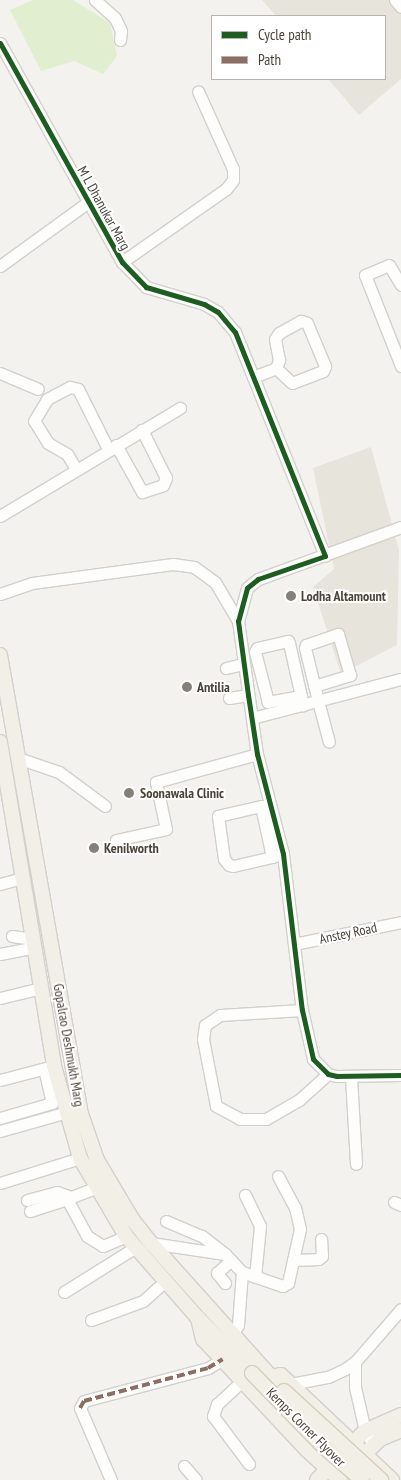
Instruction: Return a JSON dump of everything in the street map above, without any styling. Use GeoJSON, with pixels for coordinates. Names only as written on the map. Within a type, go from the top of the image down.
{"type":"FeatureCollection","features":[{"type":"Feature","properties":{"kind":"main road","name":"Gopalrao Deshmukh Marg"},"geometry":{"type":"LineString","coordinates":[[0,655],[80,1111],[97,1160],[132,1219],[151,1243],[270,1377]]}},
{"type":"Feature","properties":{"kind":"main road","name":"Gopalrao Deshmukh Marg"},"geometry":{"type":"LineString","coordinates":[[0,742],[1,759],[41,988],[49,1067],[67,1112],[80,1158],[126,1236],[247,1377]]}},
{"type":"Feature","properties":{"kind":"main road"},"geometry":{"type":"LineString","coordinates":[[197,1317],[203,1339],[223,1359],[247,1377],[307,1450],[340,1480],[369,1451],[401,1430]]}},
{"type":"Feature","properties":{"kind":"main road","name":"Kemps Corner Flyover"},"geometry":{"type":"LineString","coordinates":[[247,1377],[362,1480]]}},
{"type":"Feature","properties":{"kind":"main road","name":"Kemps Corner Flyover"},"geometry":{"type":"LineString","coordinates":[[270,1377],[288,1388],[381,1480]]}},
{"type":"Feature","properties":{"kind":"main road"},"geometry":{"type":"LineString","coordinates":[[288,1388],[352,1444],[369,1451],[392,1480]]}},
{"type":"Feature","properties":{"kind":"main road"},"geometry":{"type":"LineString","coordinates":[[317,1480],[329,1470],[365,1431],[401,1415]]}},
{"type":"Feature","properties":{"kind":"main road"},"geometry":{"type":"LineString","coordinates":[[307,1450],[312,1471],[310,1480]]}},
{"type":"Feature","properties":{"kind":"street"},"geometry":{"type":"LineString","coordinates":[[95,0],[115,18],[121,31],[120,40]]}},
{"type":"Feature","properties":{"kind":"street"},"geometry":{"type":"LineString","coordinates":[[395,0],[401,7]]}},
{"type":"Feature","properties":{"kind":"street","name":"M L Dhanukar Marg"},"geometry":{"type":"LineString","coordinates":[[0,42],[122,262],[146,287],[204,304],[218,312],[235,332],[324,556]]}},
{"type":"Feature","properties":{"kind":"street"},"geometry":{"type":"LineString","coordinates":[[122,262],[226,189],[233,180],[233,169],[198,91]]}},
{"type":"Feature","properties":{"kind":"street"},"geometry":{"type":"LineString","coordinates":[[0,266],[88,202]]}},
{"type":"Feature","properties":{"kind":"street"},"geometry":{"type":"LineString","coordinates":[[401,285],[388,265],[365,275],[401,366]]}},
{"type":"Feature","properties":{"kind":"street"},"geometry":{"type":"LineString","coordinates":[[253,377],[276,368],[279,360],[275,339],[290,326],[301,321],[307,323],[325,366],[323,371],[292,383],[276,368]]}},
{"type":"Feature","properties":{"kind":"street"},"geometry":{"type":"LineString","coordinates":[[0,372],[38,389]]}},
{"type":"Feature","properties":{"kind":"street"},"geometry":{"type":"LineString","coordinates":[[76,469],[67,454],[48,443],[34,421],[47,399],[70,387],[78,389],[112,447],[142,492],[163,485],[166,478],[142,430]]}},
{"type":"Feature","properties":{"kind":"street"},"geometry":{"type":"LineString","coordinates":[[0,516],[112,447],[180,408]]}},
{"type":"Feature","properties":{"kind":"street"},"geometry":{"type":"LineString","coordinates":[[238,621],[247,588],[258,579],[401,527]]}},
{"type":"Feature","properties":{"kind":"street"},"geometry":{"type":"LineString","coordinates":[[0,594],[32,583],[173,564],[194,567],[215,582],[238,621],[267,813],[294,944],[302,1010],[313,1059],[328,1074],[351,1077],[401,1075]]}},
{"type":"Feature","properties":{"kind":"street"},"geometry":{"type":"LineString","coordinates":[[314,686],[350,675],[339,634],[308,642],[306,645],[314,686],[329,742]]}},
{"type":"Feature","properties":{"kind":"street"},"geometry":{"type":"LineString","coordinates":[[302,700],[288,641],[259,647],[256,655],[266,698],[270,703],[302,700],[318,701],[401,679]]}},
{"type":"Feature","properties":{"kind":"street"},"geometry":{"type":"LineString","coordinates":[[226,668],[256,655]]}},
{"type":"Feature","properties":{"kind":"street"},"geometry":{"type":"LineString","coordinates":[[229,698],[266,698]]}},
{"type":"Feature","properties":{"kind":"street"},"geometry":{"type":"LineString","coordinates":[[252,718],[302,700]]}},
{"type":"Feature","properties":{"kind":"street"},"geometry":{"type":"LineString","coordinates":[[116,840],[166,829],[156,782],[257,754]]}},
{"type":"Feature","properties":{"kind":"street"},"geometry":{"type":"LineString","coordinates":[[18,758],[59,772],[104,806]]}},
{"type":"Feature","properties":{"kind":"street"},"geometry":{"type":"LineString","coordinates":[[267,813],[260,806],[256,805],[218,816],[224,859],[233,866],[277,855]]}},
{"type":"Feature","properties":{"kind":"street"},"geometry":{"type":"LineString","coordinates":[[0,884],[23,878]]}},
{"type":"Feature","properties":{"kind":"street","name":"Anstey Road"},"geometry":{"type":"LineString","coordinates":[[294,944],[401,922]]}},
{"type":"Feature","properties":{"kind":"street"},"geometry":{"type":"LineString","coordinates":[[12,936],[34,943]]}},
{"type":"Feature","properties":{"kind":"street"},"geometry":{"type":"LineString","coordinates":[[0,954],[34,943]]}},
{"type":"Feature","properties":{"kind":"street"},"geometry":{"type":"LineString","coordinates":[[0,998],[41,988]]}},
{"type":"Feature","properties":{"kind":"street"},"geometry":{"type":"LineString","coordinates":[[302,1010],[220,1015],[205,1025],[203,1039],[213,1100],[216,1106],[240,1119],[266,1119],[299,1100],[328,1074]]}},
{"type":"Feature","properties":{"kind":"street"},"geometry":{"type":"LineString","coordinates":[[0,1080],[49,1067],[52,1103],[0,1118]]}},
{"type":"Feature","properties":{"kind":"street"},"geometry":{"type":"LineString","coordinates":[[351,1077],[356,1164]]}},
{"type":"Feature","properties":{"kind":"street"},"geometry":{"type":"LineString","coordinates":[[0,1131],[67,1112]]}},
{"type":"Feature","properties":{"kind":"street"},"geometry":{"type":"LineString","coordinates":[[0,1183],[80,1158]]}},
{"type":"Feature","properties":{"kind":"street"},"geometry":{"type":"LineString","coordinates":[[166,1221],[202,1236],[228,1257],[242,1272],[286,1285],[293,1260],[299,1220],[278,1176]]}},
{"type":"Feature","properties":{"kind":"street"},"geometry":{"type":"LineString","coordinates":[[69,1198],[96,1188]]}},
{"type":"Feature","properties":{"kind":"street"},"geometry":{"type":"LineString","coordinates":[[29,1205],[58,1192],[69,1198],[87,1236],[103,1246],[109,1266]]}},
{"type":"Feature","properties":{"kind":"street"},"geometry":{"type":"LineString","coordinates":[[245,1195],[260,1226],[255,1277]]}},
{"type":"Feature","properties":{"kind":"street"},"geometry":{"type":"LineString","coordinates":[[103,1246],[126,1236]]}},
{"type":"Feature","properties":{"kind":"street"},"geometry":{"type":"LineString","coordinates":[[293,1260],[318,1259],[322,1256],[321,1239]]}},
{"type":"Feature","properties":{"kind":"street"},"geometry":{"type":"LineString","coordinates":[[151,1243],[228,1257]]}},
{"type":"Feature","properties":{"kind":"street"},"geometry":{"type":"LineString","coordinates":[[64,1292],[109,1266],[136,1247]]}},
{"type":"Feature","properties":{"kind":"street"},"geometry":{"type":"LineString","coordinates":[[225,1283],[217,1273],[228,1257]]}},
{"type":"Feature","properties":{"kind":"street"},"geometry":{"type":"LineString","coordinates":[[232,1335],[238,1325],[242,1272]]}},
{"type":"Feature","properties":{"kind":"street"},"geometry":{"type":"LineString","coordinates":[[91,1320],[143,1301],[165,1281]]}},
{"type":"Feature","properties":{"kind":"street"},"geometry":{"type":"LineString","coordinates":[[288,1388],[328,1377],[355,1362],[401,1309]]}},
{"type":"Feature","properties":{"kind":"street"},"geometry":{"type":"LineString","coordinates":[[111,1480],[80,1408],[84,1401],[208,1368],[223,1359]]}},
{"type":"Feature","properties":{"kind":"street"},"geometry":{"type":"LineString","coordinates":[[355,1362],[355,1387],[369,1451]]}},
{"type":"Feature","properties":{"kind":"street"},"geometry":{"type":"LineString","coordinates":[[247,1377],[218,1404],[213,1416],[249,1464]]}},
{"type":"Feature","properties":{"kind":"street"},"geometry":{"type":"LineString","coordinates":[[184,1466],[196,1480]]}},
{"type":"Feature","properties":{"kind":"shaded area"},"geometry":{"type":"Polygon","coordinates":[[[262,0],[390,0],[401,13],[401,79],[359,115],[329,80],[386,80],[386,15],[275,15],[262,0]]]}},
{"type":"Feature","properties":{"kind":"shaded area"},"geometry":{"type":"Polygon","coordinates":[[[371,447],[399,550],[397,645],[341,674],[313,587],[334,569],[313,468],[371,447]]]}},
{"type":"Feature","properties":{"kind":"green space"},"geometry":{"type":"Polygon","coordinates":[[[33,0],[73,0],[110,23],[117,56],[103,74],[74,61],[41,71],[10,10],[33,0]]]}},
{"type":"Feature","properties":{"kind":"marked path"},"geometry":{"type":"LineString","coordinates":[[80,1408],[84,1401],[208,1368],[223,1359]]}},
{"type":"Feature","properties":{"kind":"cycle path"},"geometry":{"type":"LineString","coordinates":[[0,43],[122,262],[146,287],[204,304],[218,312],[235,332],[325,556],[258,579],[247,588],[238,621],[248,695],[257,754],[283,854],[302,1010],[313,1059],[328,1074],[337,1076],[401,1075]]}},
{"type":"Feature","properties":{"kind":"place","name":"Lodha Altamount"},"geometry":{"type":"Point","coordinates":[291,596]}},
{"type":"Feature","properties":{"kind":"place","name":"Antilia"},"geometry":{"type":"Point","coordinates":[187,687]}},
{"type":"Feature","properties":{"kind":"place","name":"Soonawala Clinic"},"geometry":{"type":"Point","coordinates":[129,793]}},
{"type":"Feature","properties":{"kind":"place","name":"Kenilworth"},"geometry":{"type":"Point","coordinates":[94,848]}}]}
